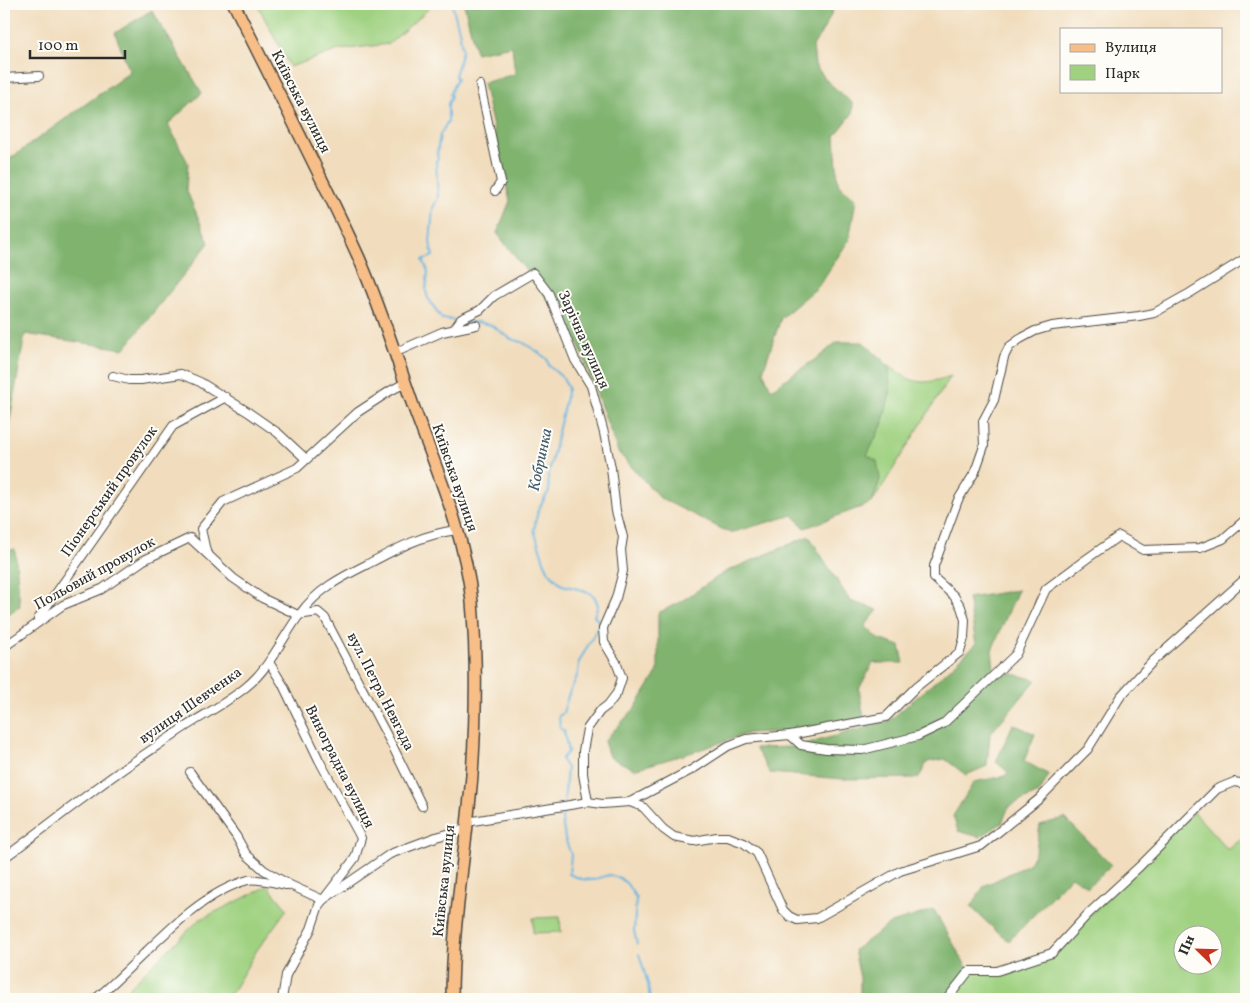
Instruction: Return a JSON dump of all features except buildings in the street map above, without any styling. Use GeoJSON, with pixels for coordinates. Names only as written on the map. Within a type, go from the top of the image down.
{"type":"FeatureCollection","features":[{"type":"Feature","properties":{"kind":"main road","name":"Київська вулиця"},"geometry":{"type":"LineString","coordinates":[[234,4],[303,139],[360,259],[448,497],[457,530],[471,599],[474,635],[475,726],[453,938],[452,999]]}},
{"type":"Feature","properties":{"kind":"street"},"geometry":{"type":"LineString","coordinates":[[4,78],[39,76]]}},
{"type":"Feature","properties":{"kind":"street"},"geometry":{"type":"LineString","coordinates":[[480,85],[501,182],[495,191]]}},
{"type":"Feature","properties":{"kind":"street"},"geometry":{"type":"LineString","coordinates":[[190,772],[236,836],[246,854],[264,870],[290,885],[323,900],[390,854],[466,825],[588,802],[602,804],[630,802],[693,769],[728,746],[746,739],[790,735],[886,717],[921,682],[960,652],[964,638],[965,620],[961,607],[954,596],[934,578],[934,566],[958,500],[975,472],[984,446],[983,421],[994,400],[1004,357],[1009,347],[1035,331],[1052,326],[1154,313],[1246,258]]}},
{"type":"Feature","properties":{"kind":"street","name":"Зарічна вулиця"},"geometry":{"type":"LineString","coordinates":[[457,324],[480,310],[494,296],[533,274],[549,294],[575,360],[591,386],[606,442],[616,511],[624,537],[621,550],[623,571],[616,598],[603,628],[604,642],[616,662],[622,678],[617,693],[608,705],[600,711],[587,729],[583,752],[583,774],[588,802]]}},
{"type":"Feature","properties":{"kind":"street"},"geometry":{"type":"LineString","coordinates":[[394,353],[457,324],[476,325]]}},
{"type":"Feature","properties":{"kind":"street"},"geometry":{"type":"LineString","coordinates":[[113,376],[129,380],[141,380],[181,374],[226,397],[278,433],[306,459]]}},
{"type":"Feature","properties":{"kind":"street"},"geometry":{"type":"LineString","coordinates":[[206,551],[200,529],[223,502],[297,468],[358,412],[390,390],[405,383]]}},
{"type":"Feature","properties":{"kind":"street","name":"Піонерський провулок"},"geometry":{"type":"LineString","coordinates":[[36,623],[173,426],[226,397]]}},
{"type":"Feature","properties":{"kind":"street"},"geometry":{"type":"LineString","coordinates":[[790,735],[801,745],[826,749],[862,750],[918,736],[943,724],[1016,654],[1046,589],[1119,536],[1144,550],[1200,548],[1223,539],[1246,519]]}},
{"type":"Feature","properties":{"kind":"street","name":"вулиця Шевченка"},"geometry":{"type":"LineString","coordinates":[[4,858],[90,793],[182,728],[247,687],[269,662],[298,616],[321,591],[337,579],[417,539],[440,532],[457,530]]}},
{"type":"Feature","properties":{"kind":"street","name":"Польовий провулок"},"geometry":{"type":"LineString","coordinates":[[4,647],[64,605],[102,589],[144,560],[190,538],[240,583],[262,598],[298,616]]}},
{"type":"Feature","properties":{"kind":"street"},"geometry":{"type":"LineString","coordinates":[[630,802],[643,807],[662,829],[674,837],[694,841],[728,837],[744,843],[757,853],[780,902],[789,916],[797,920],[817,918],[900,871],[980,846],[1039,799],[1088,749],[1120,697],[1153,661],[1246,578]]}},
{"type":"Feature","properties":{"kind":"street","name":"вул. Петра Невгада"},"geometry":{"type":"LineString","coordinates":[[298,616],[318,612],[329,623],[422,806]]}},
{"type":"Feature","properties":{"kind":"street","name":"Виноградна вулиця"},"geometry":{"type":"LineString","coordinates":[[269,662],[283,685],[319,760],[361,838],[355,858],[319,906],[311,929],[286,975],[282,999]]}},
{"type":"Feature","properties":{"kind":"street"},"geometry":{"type":"LineString","coordinates":[[947,999],[969,971],[997,971],[1052,953],[1088,914],[1140,866],[1217,789],[1234,782],[1246,784]]}},
{"type":"Feature","properties":{"kind":"street"},"geometry":{"type":"LineString","coordinates":[[95,999],[188,913],[211,896],[250,879],[290,885]]}},
{"type":"Feature","properties":{"kind":"green space"},"geometry":{"type":"Polygon","coordinates":[[[257,4],[434,4],[389,44],[339,50],[290,67],[257,4]]]}},
{"type":"Feature","properties":{"kind":"green space"},"geometry":{"type":"Polygon","coordinates":[[[464,4],[836,4],[813,46],[815,65],[827,81],[853,104],[852,114],[835,136],[838,184],[856,199],[849,240],[818,287],[781,318],[763,371],[771,389],[820,356],[837,342],[863,342],[889,366],[890,393],[882,425],[867,455],[877,461],[880,479],[872,503],[805,528],[793,515],[730,533],[660,498],[618,452],[575,335],[497,233],[510,201],[483,83],[515,74],[512,46],[476,53],[464,4]]]}},
{"type":"Feature","properties":{"kind":"green space"},"geometry":{"type":"Polygon","coordinates":[[[152,10],[202,93],[168,124],[188,163],[186,189],[209,243],[124,349],[25,334],[6,442],[4,444],[4,163],[130,72],[115,33],[152,10]]]}},
{"type":"Feature","properties":{"kind":"green space"},"geometry":{"type":"Polygon","coordinates":[[[889,366],[905,377],[918,382],[932,381],[951,376],[872,503],[880,479],[867,455],[882,425],[890,393],[889,366]]]}},
{"type":"Feature","properties":{"kind":"green space"},"geometry":{"type":"Polygon","coordinates":[[[809,536],[850,601],[878,610],[865,626],[879,639],[900,646],[904,663],[873,663],[859,689],[864,718],[794,731],[749,733],[635,769],[609,757],[604,741],[635,708],[658,671],[658,613],[680,602],[725,572],[809,536]]]}},
{"type":"Feature","properties":{"kind":"green space"},"geometry":{"type":"Polygon","coordinates":[[[15,549],[20,607],[4,616],[4,551],[15,549]]]}},
{"type":"Feature","properties":{"kind":"green space"},"geometry":{"type":"Polygon","coordinates":[[[1018,590],[992,650],[994,669],[1036,680],[990,734],[987,766],[966,775],[945,759],[927,762],[919,778],[843,779],[770,773],[755,748],[795,747],[889,721],[976,644],[968,598],[1018,590]]]}},
{"type":"Feature","properties":{"kind":"green space"},"geometry":{"type":"Polygon","coordinates":[[[1013,724],[1035,734],[1024,761],[1049,775],[1039,793],[1009,806],[1002,823],[980,837],[958,831],[953,816],[974,782],[1005,776],[1008,772],[996,762],[1013,724]]]}},
{"type":"Feature","properties":{"kind":"green space"},"geometry":{"type":"Polygon","coordinates":[[[1194,812],[1228,850],[1246,835],[1246,999],[947,999],[969,971],[997,971],[1052,953],[1194,812]]]}},
{"type":"Feature","properties":{"kind":"green space"},"geometry":{"type":"Polygon","coordinates":[[[1065,818],[1111,865],[1088,887],[1071,876],[1009,941],[971,907],[984,886],[1029,864],[1036,850],[1040,825],[1065,818]]]}},
{"type":"Feature","properties":{"kind":"green space"},"geometry":{"type":"Polygon","coordinates":[[[268,886],[287,909],[257,950],[228,999],[117,999],[199,920],[268,886]]]}},
{"type":"Feature","properties":{"kind":"green space"},"geometry":{"type":"Polygon","coordinates":[[[934,910],[969,971],[947,999],[860,999],[860,978],[854,950],[891,923],[934,910]]]}},
{"type":"Feature","properties":{"kind":"green space"},"geometry":{"type":"Polygon","coordinates":[[[560,917],[561,932],[533,933],[533,918],[560,917]]]}},
{"type":"Feature","properties":{"kind":"waterway","name":"Кобринка"},"geometry":{"type":"LineString","coordinates":[[452,4],[460,34],[462,51],[455,76],[457,78],[450,94],[448,121],[440,135],[438,159],[436,161],[438,198],[433,208],[430,242],[433,256],[423,260],[428,271],[426,291],[428,298],[442,319],[457,322]]}},
{"type":"Feature","properties":{"kind":"waterway","name":"Кобринка"},"geometry":{"type":"LineString","coordinates":[[461,324],[477,322],[491,325],[511,339],[522,342],[547,359],[549,366],[563,378],[568,388],[548,477],[549,491],[538,510],[534,530],[549,572],[562,585],[586,591],[594,596],[598,605],[594,616],[600,623],[579,662],[578,674],[563,713],[559,716],[560,728],[564,731],[568,752],[561,759],[567,768],[564,804]]}},
{"type":"Feature","properties":{"kind":"waterway","name":"Кобринка"},"geometry":{"type":"LineString","coordinates":[[563,808],[562,820],[565,838],[571,855],[569,874],[581,879],[592,880],[609,875],[620,878],[627,884],[636,898],[634,931],[637,944]]}},
{"type":"Feature","properties":{"kind":"waterway","name":"Кобринка"},"geometry":{"type":"LineString","coordinates":[[639,954],[648,984],[650,999]]}}]}
